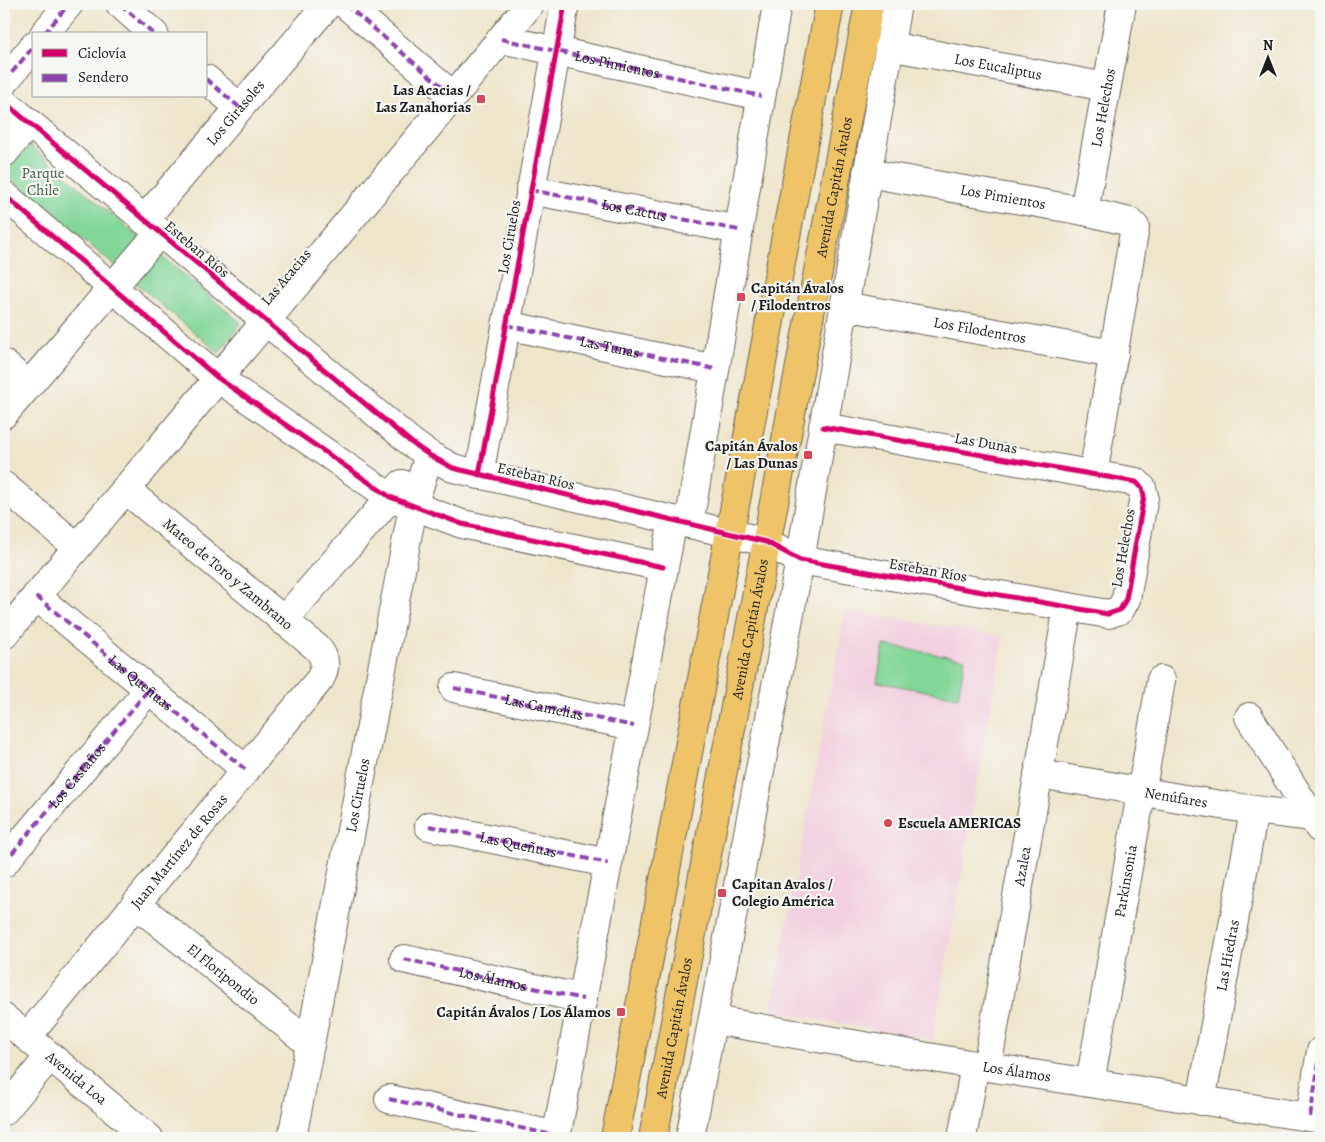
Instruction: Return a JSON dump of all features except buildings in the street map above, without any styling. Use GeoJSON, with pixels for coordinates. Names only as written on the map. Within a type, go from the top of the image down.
{"type":"FeatureCollection","features":[{"type":"Feature","properties":{"kind":"highway"},"geometry":{"type":"LineString","coordinates":[[615,1138],[830,4]]}},
{"type":"Feature","properties":{"kind":"highway","name":"Avenida Capitán Ávalos"},"geometry":{"type":"LineString","coordinates":[[653,1138],[868,4]]}},
{"type":"Feature","properties":{"kind":"street"},"geometry":{"type":"LineString","coordinates":[[46,32],[69,4]]}},
{"type":"Feature","properties":{"kind":"street","name":"Los Girasoles"},"geometry":{"type":"LineString","coordinates":[[4,414],[113,287],[151,226],[239,107],[328,4]]}},
{"type":"Feature","properties":{"kind":"street"},"geometry":{"type":"LineString","coordinates":[[344,4],[453,96]]}},
{"type":"Feature","properties":{"kind":"street","name":"Las Acacias"},"geometry":{"type":"LineString","coordinates":[[4,635],[530,4]]}},
{"type":"Feature","properties":{"kind":"street","name":"Los Ciruelos"},"geometry":{"type":"LineString","coordinates":[[478,475],[565,4]]}},
{"type":"Feature","properties":{"kind":"street"},"geometry":{"type":"LineString","coordinates":[[389,1099],[557,1137],[663,567],[681,522],[715,369],[777,4]]}},
{"type":"Feature","properties":{"kind":"street","name":"Avenida Capitán Ávalos"},"geometry":{"type":"LineString","coordinates":[[690,1138],[800,560],[897,4]]}},
{"type":"Feature","properties":{"kind":"street","name":"Los Helechos"},"geometry":{"type":"LineString","coordinates":[[1084,211],[1122,4]]}},
{"type":"Feature","properties":{"kind":"street"},"geometry":{"type":"LineString","coordinates":[[126,6],[152,32]]}},
{"type":"Feature","properties":{"kind":"street","name":"Los Pimientos"},"geometry":{"type":"LineString","coordinates":[[501,39],[761,96]]}},
{"type":"Feature","properties":{"kind":"street","name":"Los Eucaliptus"},"geometry":{"type":"LineString","coordinates":[[890,46],[1106,87]]}},
{"type":"Feature","properties":{"kind":"street"},"geometry":{"type":"LineString","coordinates":[[4,82],[32,48]]}},
{"type":"Feature","properties":{"kind":"street"},"geometry":{"type":"LineString","coordinates":[[208,81],[239,107]]}},
{"type":"Feature","properties":{"kind":"street","name":"Esteban Ríos"},"geometry":{"type":"LineString","coordinates":[[4,102],[265,322],[429,455],[453,468],[766,542],[800,560],[1108,614],[1120,610]]}},
{"type":"Feature","properties":{"kind":"street"},"geometry":{"type":"LineString","coordinates":[[4,153],[29,123]]}},
{"type":"Feature","properties":{"kind":"street","name":"Los Pimientos"},"geometry":{"type":"LineString","coordinates":[[867,173],[1084,211],[1130,222],[1135,227],[1114,354]]}},
{"type":"Feature","properties":{"kind":"street","name":"Los Cactus"},"geometry":{"type":"LineString","coordinates":[[530,190],[739,230]]}},
{"type":"Feature","properties":{"kind":"street"},"geometry":{"type":"LineString","coordinates":[[4,195],[218,378],[401,502],[462,524],[663,567]]}},
{"type":"Feature","properties":{"kind":"street","name":"Los Filodentros"},"geometry":{"type":"LineString","coordinates":[[844,306],[1114,354]]}},
{"type":"Feature","properties":{"kind":"street","name":"Las Tunas"},"geometry":{"type":"LineString","coordinates":[[506,325],[715,369]]}},
{"type":"Feature","properties":{"kind":"street"},"geometry":{"type":"LineString","coordinates":[[1093,475],[1114,354]]}},
{"type":"Feature","properties":{"kind":"street"},"geometry":{"type":"LineString","coordinates":[[4,364],[28,385]]}},
{"type":"Feature","properties":{"kind":"street","name":"Las Dunas"},"geometry":{"type":"LineString","coordinates":[[823,427],[1136,482],[1142,488]]}},
{"type":"Feature","properties":{"kind":"street"},"geometry":{"type":"LineString","coordinates":[[283,621],[401,502],[429,455]]}},
{"type":"Feature","properties":{"kind":"street"},"geometry":{"type":"LineString","coordinates":[[4,486],[77,547]]}},
{"type":"Feature","properties":{"kind":"street","name":"Los Helechos"},"geometry":{"type":"LineString","coordinates":[[1120,610],[1126,599],[1144,496],[1142,488]]}},
{"type":"Feature","properties":{"kind":"street","name":"Mateo de Toro y Zambrano"},"geometry":{"type":"LineString","coordinates":[[125,489],[319,650],[325,663]]}},
{"type":"Feature","properties":{"kind":"street","name":"Los Ciruelos"},"geometry":{"type":"LineString","coordinates":[[292,1138],[310,1044],[401,502]]}},
{"type":"Feature","properties":{"kind":"street","name":"Las Queñuas"},"geometry":{"type":"LineString","coordinates":[[36,596],[246,770]]}},
{"type":"Feature","properties":{"kind":"street","name":"Azalea"},"geometry":{"type":"LineString","coordinates":[[962,1138],[981,1066],[1038,774],[1068,607]]}},
{"type":"Feature","properties":{"kind":"street","name":"Juan Martínez de Rosas"},"geometry":{"type":"LineString","coordinates":[[27,1037],[320,679],[325,663]]}},
{"type":"Feature","properties":{"kind":"street","name":"Parkinsonia"},"geometry":{"type":"LineString","coordinates":[[1090,1083],[1161,680]]}},
{"type":"Feature","properties":{"kind":"street","name":"Las Camelias"},"geometry":{"type":"LineString","coordinates":[[454,688],[634,726]]}},
{"type":"Feature","properties":{"kind":"street","name":"Los Castaños"},"geometry":{"type":"LineString","coordinates":[[4,862],[149,689]]}},
{"type":"Feature","properties":{"kind":"street"},"geometry":{"type":"LineString","coordinates":[[1249,717],[1317,824]]}},
{"type":"Feature","properties":{"kind":"street","name":"Nenúfares"},"geometry":{"type":"LineString","coordinates":[[1038,774],[1141,790],[1317,824]]}},
{"type":"Feature","properties":{"kind":"street","name":"Las Hiedras"},"geometry":{"type":"LineString","coordinates":[[1201,1101],[1254,811]]}},
{"type":"Feature","properties":{"kind":"street","name":"Las Queñuas"},"geometry":{"type":"LineString","coordinates":[[429,826],[608,863]]}},
{"type":"Feature","properties":{"kind":"street","name":"El Floripondio"},"geometry":{"type":"LineString","coordinates":[[136,904],[310,1044]]}},
{"type":"Feature","properties":{"kind":"street","name":"Los Álamos"},"geometry":{"type":"LineString","coordinates":[[404,959],[583,999]]}},
{"type":"Feature","properties":{"kind":"street","name":"Avenida Loa"},"geometry":{"type":"LineString","coordinates":[[4,1018],[149,1138]]}},
{"type":"Feature","properties":{"kind":"street","name":"Los Álamos"},"geometry":{"type":"LineString","coordinates":[[713,1020],[981,1066],[1316,1118]]}},
{"type":"Feature","properties":{"kind":"street"},"geometry":{"type":"LineString","coordinates":[[1316,1118],[1321,1051]]}},
{"type":"Feature","properties":{"kind":"street"},"geometry":{"type":"LineString","coordinates":[[4,1112],[50,1056]]}},
{"type":"Feature","properties":{"kind":"shaded area","name":"Escuela AMERICAS"},"geometry":{"type":"Polygon","coordinates":[[[845,611],[1003,636],[933,1040],[771,1011],[845,611]]]}},
{"type":"Feature","properties":{"kind":"green space","name":"Parque Chile"},"geometry":{"type":"Polygon","coordinates":[[[4,124],[241,323],[219,353],[4,173],[4,124]]]}},
{"type":"Feature","properties":{"kind":"green space"},"geometry":{"type":"Polygon","coordinates":[[[884,645],[965,659],[958,697],[877,682],[884,645]]]}},
{"type":"Feature","properties":{"kind":"marked path"},"geometry":{"type":"LineString","coordinates":[[46,32],[69,4]]}},
{"type":"Feature","properties":{"kind":"marked path"},"geometry":{"type":"LineString","coordinates":[[120,4],[152,32]]}},
{"type":"Feature","properties":{"kind":"marked path"},"geometry":{"type":"LineString","coordinates":[[345,4],[453,96]]}},
{"type":"Feature","properties":{"kind":"marked path"},"geometry":{"type":"LineString","coordinates":[[501,39],[761,96]]}},
{"type":"Feature","properties":{"kind":"marked path"},"geometry":{"type":"LineString","coordinates":[[4,82],[32,48]]}},
{"type":"Feature","properties":{"kind":"marked path"},"geometry":{"type":"LineString","coordinates":[[208,81],[239,107]]}},
{"type":"Feature","properties":{"kind":"marked path"},"geometry":{"type":"LineString","coordinates":[[530,190],[739,230]]}},
{"type":"Feature","properties":{"kind":"marked path"},"geometry":{"type":"LineString","coordinates":[[506,325],[715,369]]}},
{"type":"Feature","properties":{"kind":"marked path"},"geometry":{"type":"LineString","coordinates":[[36,596],[246,770]]}},
{"type":"Feature","properties":{"kind":"marked path"},"geometry":{"type":"LineString","coordinates":[[454,688],[634,726]]}},
{"type":"Feature","properties":{"kind":"marked path"},"geometry":{"type":"LineString","coordinates":[[4,863],[149,689]]}},
{"type":"Feature","properties":{"kind":"marked path"},"geometry":{"type":"LineString","coordinates":[[429,826],[608,863]]}},
{"type":"Feature","properties":{"kind":"marked path"},"geometry":{"type":"LineString","coordinates":[[404,959],[583,999]]}},
{"type":"Feature","properties":{"kind":"marked path"},"geometry":{"type":"LineString","coordinates":[[1310,1117],[1321,1051]]}},
{"type":"Feature","properties":{"kind":"marked path"},"geometry":{"type":"LineString","coordinates":[[389,1099],[557,1136]]}},
{"type":"Feature","properties":{"kind":"cycle path"},"geometry":{"type":"LineString","coordinates":[[479,475],[565,4]]}},
{"type":"Feature","properties":{"kind":"cycle path"},"geometry":{"type":"LineString","coordinates":[[4,102],[412,443],[453,468],[766,542],[800,560],[1108,614],[1120,610],[1126,599],[1144,496],[1142,488],[1136,482],[823,427]]}},
{"type":"Feature","properties":{"kind":"cycle path"},"geometry":{"type":"LineString","coordinates":[[4,195],[218,378],[390,497],[462,524],[663,567]]}},
{"type":"Feature","properties":{"kind":"place","name":"Las Acacias / Las Zanahorias"},"geometry":{"type":"Point","coordinates":[481,99]}},
{"type":"Feature","properties":{"kind":"place","name":"Capitán Ávalos / Filodentros"},"geometry":{"type":"Point","coordinates":[741,297]}},
{"type":"Feature","properties":{"kind":"place","name":"Capitán Ávalos / Las Dunas"},"geometry":{"type":"Point","coordinates":[808,455]}},
{"type":"Feature","properties":{"kind":"place","name":"Escuela AMERICAS"},"geometry":{"type":"Point","coordinates":[888,823]}},
{"type":"Feature","properties":{"kind":"place","name":"Capitan Avalos / Colegio América"},"geometry":{"type":"Point","coordinates":[722,893]}},
{"type":"Feature","properties":{"kind":"place","name":"Capitán Ávalos / Los Álamos"},"geometry":{"type":"Point","coordinates":[621,1012]}}]}
